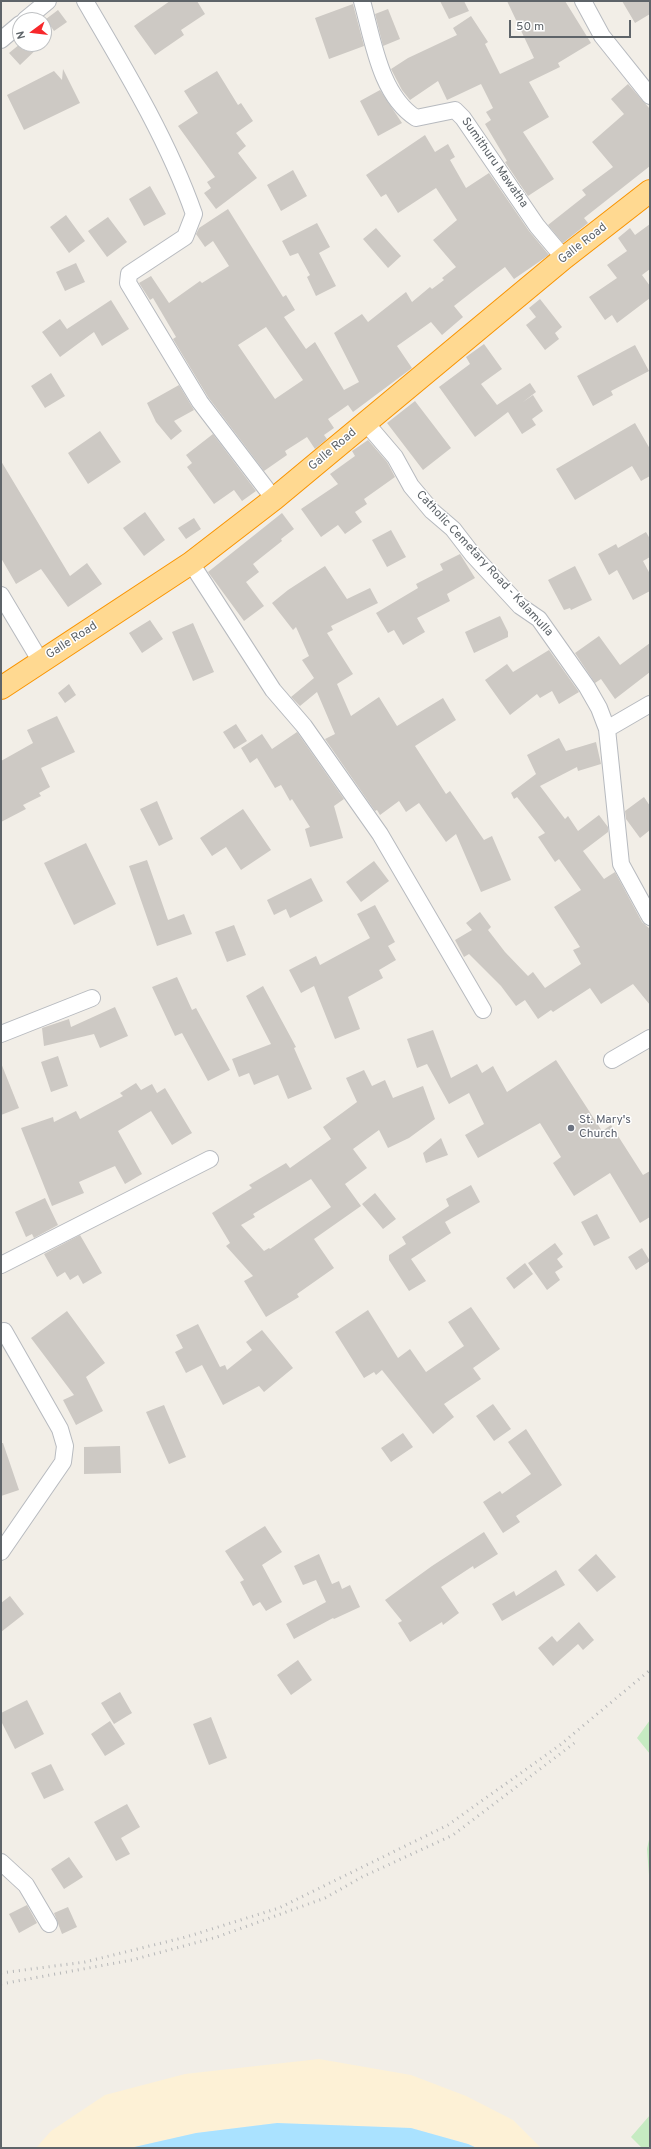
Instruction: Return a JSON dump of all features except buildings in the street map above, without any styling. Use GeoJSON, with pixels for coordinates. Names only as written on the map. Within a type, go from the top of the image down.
{"type":"FeatureCollection","features":[{"type":"Feature","properties":{"kind":"highway","name":"Galle Road"},"geometry":{"type":"LineString","coordinates":[[1,688],[190,563],[274,499],[564,258],[650,191]]}},
{"type":"Feature","properties":{"kind":"street"},"geometry":{"type":"LineString","coordinates":[[35,12],[48,1]]}},
{"type":"Feature","properties":{"kind":"street"},"geometry":{"type":"LineString","coordinates":[[85,1],[146,110],[186,192],[194,214],[185,237],[129,274],[128,283],[200,402],[274,499]]}},
{"type":"Feature","properties":{"kind":"street","name":"Sumithuru Mawatha"},"geometry":{"type":"LineString","coordinates":[[362,1],[385,77],[404,110],[416,118],[455,110],[463,118],[537,226],[564,258]]}},
{"type":"Feature","properties":{"kind":"street"},"geometry":{"type":"LineString","coordinates":[[583,1],[602,36],[650,96]]}},
{"type":"Feature","properties":{"kind":"street"},"geometry":{"type":"LineString","coordinates":[[1,40],[12,31]]}},
{"type":"Feature","properties":{"kind":"street","name":"Catholic Cemetary Road - Kalamulla"},"geometry":{"type":"LineString","coordinates":[[366,423],[395,457],[411,486],[432,510],[453,529],[473,555],[520,606],[539,619],[587,687],[599,708],[607,729],[621,864],[650,917]]}},
{"type":"Feature","properties":{"kind":"street"},"geometry":{"type":"LineString","coordinates":[[190,563],[273,690],[304,726],[380,834],[483,1010]]}},
{"type":"Feature","properties":{"kind":"street"},"geometry":{"type":"LineString","coordinates":[[1,595],[41,662]]}},
{"type":"Feature","properties":{"kind":"street"},"geometry":{"type":"LineString","coordinates":[[607,729],[650,704]]}},
{"type":"Feature","properties":{"kind":"street"},"geometry":{"type":"LineString","coordinates":[[1,1034],[92,998]]}},
{"type":"Feature","properties":{"kind":"street"},"geometry":{"type":"LineString","coordinates":[[612,1060],[650,1038]]}},
{"type":"Feature","properties":{"kind":"street"},"geometry":{"type":"LineString","coordinates":[[1,1265],[210,1159]]}},
{"type":"Feature","properties":{"kind":"street"},"geometry":{"type":"LineString","coordinates":[[1,1552],[63,1462],[65,1446],[60,1429],[2,1329]]}},
{"type":"Feature","properties":{"kind":"street"},"geometry":{"type":"LineString","coordinates":[[1,1862],[26,1886],[50,1924]]}},
{"type":"Feature","properties":{"kind":"green space"},"geometry":{"type":"Polygon","coordinates":[[[650,1720],[650,1754],[637,1738],[650,1720]]]}},
{"type":"Feature","properties":{"kind":"green space"},"geometry":{"type":"Polygon","coordinates":[[[650,1835],[650,1888],[647,1849],[650,1835]]]}},
{"type":"Feature","properties":{"kind":"green space"},"geometry":{"type":"Polygon","coordinates":[[[650,2115],[650,2148],[642,2148],[631,2137],[650,2115]]]}},
{"type":"Feature","properties":{"kind":"sand"},"geometry":{"type":"Polygon","coordinates":[[[319,2059],[411,2075],[466,2096],[513,2120],[541,2148],[477,2148],[468,2144],[411,2128],[277,2123],[196,2133],[130,2148],[36,2148],[51,2131],[105,2095],[185,2074],[319,2059]]]}},
{"type":"Feature","properties":{"kind":"water"},"geometry":{"type":"Polygon","coordinates":[[[277,2123],[411,2128],[468,2144],[477,2148],[130,2148],[196,2133],[277,2123]]]}},
{"type":"Feature","properties":{"kind":"railway"},"geometry":{"type":"LineString","coordinates":[[1,1973],[85,1962],[186,1937],[279,1908],[448,1825],[560,1745],[650,1670]]}},
{"type":"Feature","properties":{"kind":"railway"},"geometry":{"type":"LineString","coordinates":[[1,1984],[132,1960],[217,1937],[325,1898],[362,1877],[453,1835],[577,1741]]}},
{"type":"Feature","properties":{"kind":"place","name":"St. Mary's Church"},"geometry":{"type":"Point","coordinates":[571,1128]}}]}
